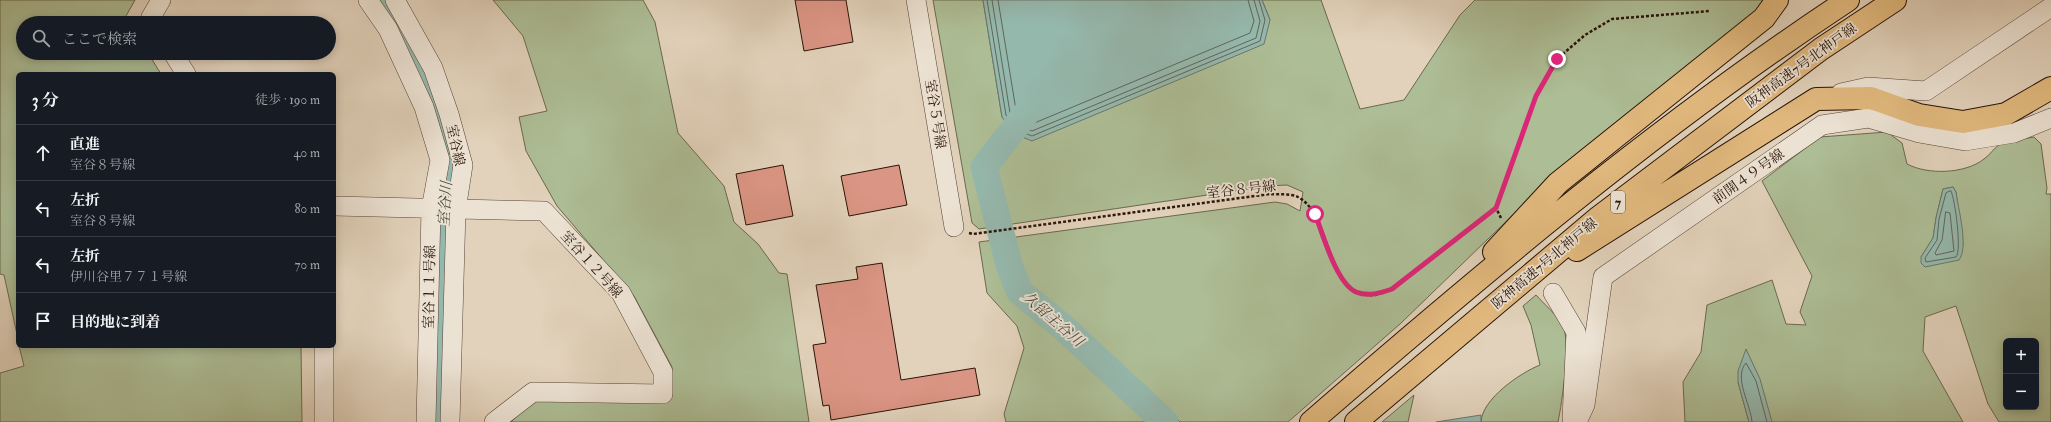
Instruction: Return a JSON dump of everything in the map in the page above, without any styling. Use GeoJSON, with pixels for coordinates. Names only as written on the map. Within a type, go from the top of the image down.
{"type":"FeatureCollection","features":[{"type":"Feature","properties":{"kind":"highway"},"geometry":{"type":"LineString","coordinates":[[1437,312],[1558,183],[1764,18],[1777,0]]}},
{"type":"Feature","properties":{"kind":"highway","name":"阪神高速7号北神戸線"},"geometry":{"type":"LineString","coordinates":[[1311,422],[1437,312],[1582,196],[1693,110],[1805,28],[1848,0]]}},
{"type":"Feature","properties":{"kind":"highway","name":"阪神高速7号北神戸線"},"geometry":{"type":"LineString","coordinates":[[1356,422],[1599,217],[1702,137],[1821,49],[1895,0]]}},
{"type":"Feature","properties":{"kind":"highway"},"geometry":{"type":"LineString","coordinates":[[1509,293],[1816,100],[1871,98],[1918,115],[1963,122],[2006,114],[2051,88]]}},
{"type":"Feature","properties":{"kind":"street"},"geometry":{"type":"LineString","coordinates":[[152,16],[161,0]]}},
{"type":"Feature","properties":{"kind":"street","name":"室谷１１号線"},"geometry":{"type":"LineString","coordinates":[[368,0],[388,29],[424,107],[440,160],[431,209],[426,422]]}},
{"type":"Feature","properties":{"kind":"street","name":"室谷線"},"geometry":{"type":"LineString","coordinates":[[395,0],[433,68],[449,114],[463,165],[456,210],[450,422]]}},
{"type":"Feature","properties":{"kind":"street","name":"室谷５号線"},"geometry":{"type":"LineString","coordinates":[[916,0],[954,227]]}},
{"type":"Feature","properties":{"kind":"street"},"geometry":{"type":"LineString","coordinates":[[1816,100],[1868,87],[1926,91],[2051,7]]}},
{"type":"Feature","properties":{"kind":"street"},"geometry":{"type":"LineString","coordinates":[[177,60],[185,72]]}},
{"type":"Feature","properties":{"kind":"street","name":"前開４９号線"},"geometry":{"type":"LineString","coordinates":[[1577,422],[1585,405],[1603,277],[1822,125],[1868,118],[1919,133],[1964,141],[2014,132],[2051,118]]}},
{"type":"Feature","properties":{"kind":"street","name":"室谷１２号線"},"geometry":{"type":"LineString","coordinates":[[336,206],[544,211],[621,293],[663,372],[663,394],[533,392],[494,422]]}},
{"type":"Feature","properties":{"kind":"street"},"geometry":{"type":"LineString","coordinates":[[1553,293],[1576,332],[1572,422]]}},
{"type":"Feature","properties":{"kind":"street"},"geometry":{"type":"LineString","coordinates":[[324,348],[324,422]]}},
{"type":"Feature","properties":{"kind":"path"},"geometry":{"type":"LineString","coordinates":[[1502,221],[1496,208],[1536,96],[1557,59],[1585,35],[1612,19],[1710,11]]}},
{"type":"Feature","properties":{"kind":"path","name":"室谷８号線"},"geometry":{"type":"LineString","coordinates":[[954,227],[972,234],[1270,194],[1297,196],[1315,214],[1339,277],[1356,292],[1374,295],[1392,289],[1496,208]]}},
{"type":"Feature","properties":{"kind":"green space"},"geometry":{"type":"Polygon","coordinates":[[[0,0],[135,0],[126,16],[16,16],[16,60],[152,60],[160,72],[16,72],[16,330],[4,275],[0,274],[0,0]]]}},
{"type":"Feature","properties":{"kind":"green space"},"geometry":{"type":"Polygon","coordinates":[[[493,0],[643,0],[655,22],[678,133],[724,186],[734,222],[758,244],[779,273],[787,274],[809,422],[511,422],[534,400],[671,399],[672,367],[634,296],[557,206],[526,151],[519,117],[547,111],[523,36],[493,0]]]}},
{"type":"Feature","properties":{"kind":"green space"},"geometry":{"type":"Polygon","coordinates":[[[933,0],[983,0],[1002,117],[1270,20],[1262,0],[1321,0],[1360,109],[1404,100],[1460,15],[1475,0],[1764,0],[1747,22],[1547,182],[1400,324],[1288,422],[1180,422],[1157,399],[1028,286],[1021,277],[1017,263],[1000,265],[1015,295],[1154,422],[1006,422],[1004,414],[1024,348],[1017,326],[987,293],[979,242],[1275,202],[1287,204],[1300,211],[1303,192],[1287,185],[1268,186],[979,229],[972,223],[933,0]]]}},
{"type":"Feature","properties":{"kind":"green space"},"geometry":{"type":"Polygon","coordinates":[[[1887,132],[1902,143],[1907,164],[1925,170],[1946,171],[1967,168],[1976,164],[2000,144],[2034,137],[2041,144],[2047,188],[2046,194],[2051,194],[2051,422],[1999,422],[1988,404],[1956,306],[1925,317],[1923,351],[1963,422],[1772,422],[1738,382],[1749,422],[1685,422],[1683,382],[1701,352],[1707,305],[1772,280],[1786,324],[1806,325],[1800,312],[1812,276],[1762,181],[1820,137],[1887,132]],[[1953,187],[1943,189],[1933,238],[1921,257],[1963,245],[1956,192],[1953,187]]]}},
{"type":"Feature","properties":{"kind":"green space"},"geometry":{"type":"Polygon","coordinates":[[[1536,295],[1563,326],[1565,334],[1565,373],[1558,422],[1481,422],[1483,413],[1488,405],[1503,388],[1522,374],[1540,365],[1531,325],[1523,306],[1536,295]]]}},
{"type":"Feature","properties":{"kind":"green space"},"geometry":{"type":"Polygon","coordinates":[[[20,348],[301,348],[302,422],[0,422],[0,373],[24,366],[20,348]]]}},
{"type":"Feature","properties":{"kind":"green space"},"geometry":{"type":"Polygon","coordinates":[[[1414,395],[1408,422],[1382,422],[1414,395]]]}},
{"type":"Feature","properties":{"kind":"water"},"geometry":{"type":"Polygon","coordinates":[[[983,0],[1262,0],[1270,20],[1264,44],[1032,141],[1015,134],[1002,117],[983,0]]]}},
{"type":"Feature","properties":{"kind":"water"},"geometry":{"type":"Polygon","coordinates":[[[1953,187],[1956,192],[1962,227],[1962,254],[1959,260],[1925,267],[1921,263],[1921,257],[1933,238],[1943,189],[1953,187]]]}},
{"type":"Feature","properties":{"kind":"water"},"geometry":{"type":"Polygon","coordinates":[[[1746,349],[1760,379],[1772,422],[1749,422],[1738,382],[1738,371],[1746,349]]]}},
{"type":"Feature","properties":{"kind":"water"},"geometry":{"type":"Polygon","coordinates":[[[1481,415],[1481,422],[1436,422],[1481,415]]]}},
{"type":"Feature","properties":{"kind":"building"},"geometry":{"type":"Polygon","coordinates":[[[795,0],[846,0],[853,42],[804,51],[795,0]]]}},
{"type":"Feature","properties":{"kind":"building"},"geometry":{"type":"Polygon","coordinates":[[[783,165],[793,216],[746,225],[736,174],[783,165]]]}},
{"type":"Feature","properties":{"kind":"building"},"geometry":{"type":"Polygon","coordinates":[[[899,165],[907,205],[849,216],[841,176],[899,165]]]}},
{"type":"Feature","properties":{"kind":"building"},"geometry":{"type":"Polygon","coordinates":[[[882,263],[901,380],[975,368],[980,395],[831,420],[829,405],[823,406],[813,345],[826,343],[816,285],[858,279],[856,267],[882,263]]]}},
{"type":"Feature","properties":{"kind":"waterway","name":"室谷川"},"geometry":{"type":"LineString","coordinates":[[384,0],[406,40],[432,101],[449,162],[441,263],[436,422]]}},
{"type":"Feature","properties":{"kind":"waterway","name":"久留主谷川"},"geometry":{"type":"LineString","coordinates":[[1031,107],[984,167],[1010,268],[1020,292],[1064,328],[1165,422]]}},
{"type":"Feature","properties":{"kind":"route"},"geometry":{"type":"LineString","coordinates":[[1315,214],[1339,277],[1356,292],[1374,295],[1392,289],[1496,208],[1536,96],[1557,59]]}}]}
